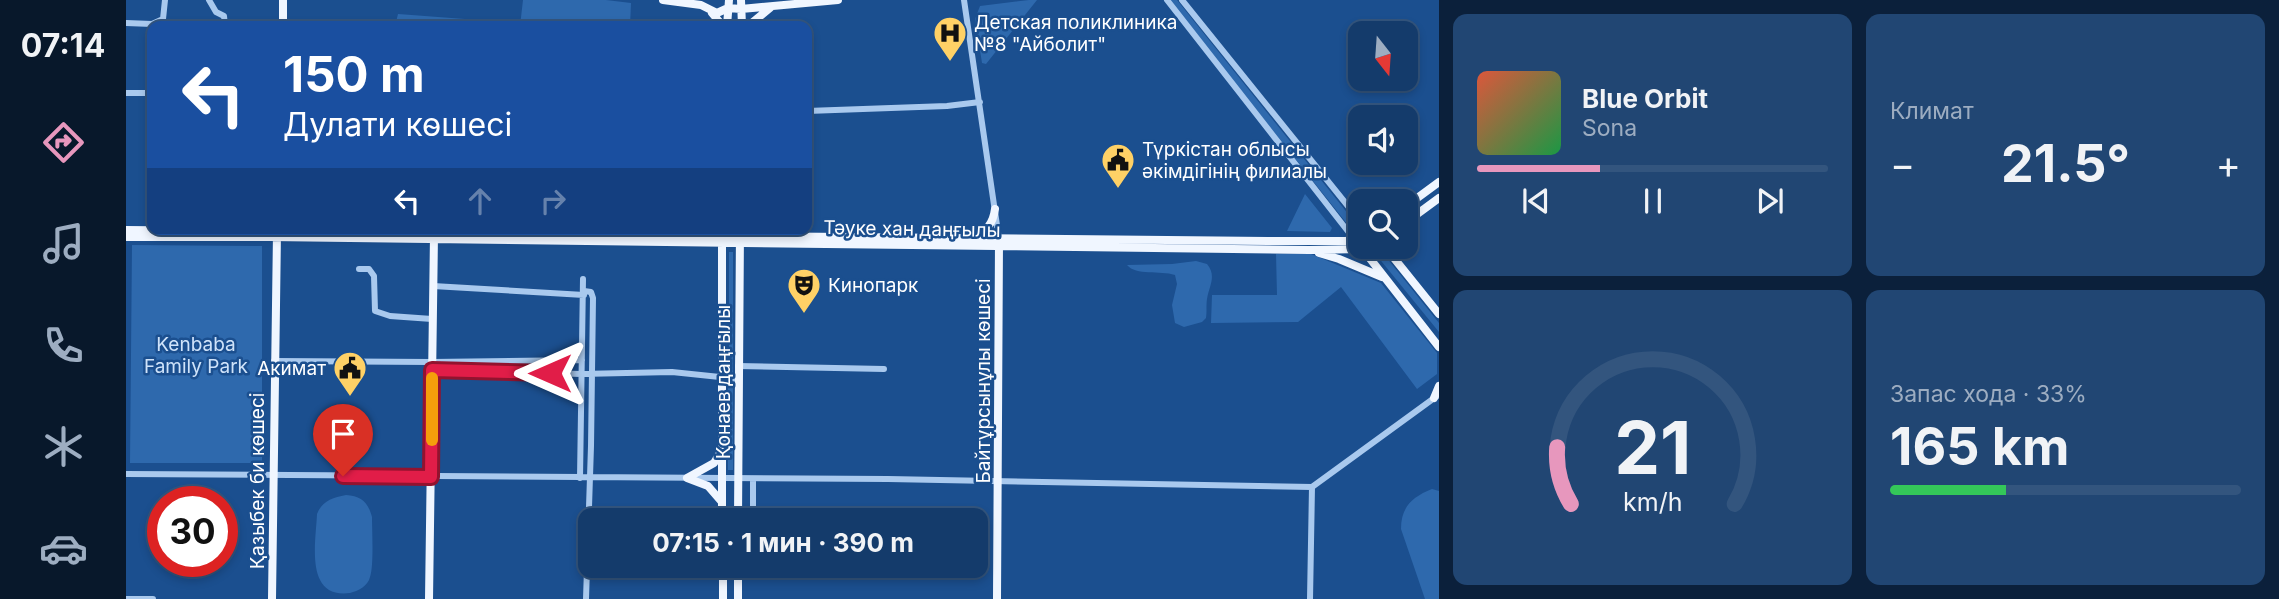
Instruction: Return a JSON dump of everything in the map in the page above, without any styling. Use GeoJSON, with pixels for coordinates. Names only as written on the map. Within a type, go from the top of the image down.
{"type":"FeatureCollection","features":[{"type":"Feature","properties":{"kind":"main road"},"geometry":{"type":"LineString","coordinates":[[283,0],[283,21]]}},
{"type":"Feature","properties":{"kind":"main road"},"geometry":{"type":"LineString","coordinates":[[663,0],[701,5],[717,13],[729,4],[771,6],[838,0]]}},
{"type":"Feature","properties":{"kind":"main road"},"geometry":{"type":"LineString","coordinates":[[701,5],[720,21]]}},
{"type":"Feature","properties":{"kind":"main road"},"geometry":{"type":"LineString","coordinates":[[754,21],[771,6]]}},
{"type":"Feature","properties":{"kind":"main road"},"geometry":{"type":"LineString","coordinates":[[1418,197],[1439,182]]}},
{"type":"Feature","properties":{"kind":"main road"},"geometry":{"type":"LineString","coordinates":[[1418,213],[1439,198]]}},
{"type":"Feature","properties":{"kind":"main road"},"geometry":{"type":"LineString","coordinates":[[971,239],[993,222],[995,209]]}},
{"type":"Feature","properties":{"kind":"main road","name":"Тәуке хан даңғылы"},"geometry":{"type":"LineString","coordinates":[[126,230],[147,230]]}},
{"type":"Feature","properties":{"kind":"main road","name":"Тәуке хан даңғылы"},"geometry":{"type":"LineString","coordinates":[[126,237],[201,235]]}},
{"type":"Feature","properties":{"kind":"main road","name":"Қазыбек би көшесі"},"geometry":{"type":"LineString","coordinates":[[272,599],[276,235]]}},
{"type":"Feature","properties":{"kind":"main road","name":"Тәуке хан даңғылы"},"geometry":{"type":"LineString","coordinates":[[355,235],[705,244],[722,236]]}},
{"type":"Feature","properties":{"kind":"main road","name":"Тәуке хан даңғылы"},"geometry":{"type":"LineString","coordinates":[[434,237],[722,236],[1309,250],[1348,244]]}},
{"type":"Feature","properties":{"kind":"main road","name":"Қонаев даңғылы"},"geometry":{"type":"LineString","coordinates":[[722,236],[722,508]]}},
{"type":"Feature","properties":{"kind":"main road"},"geometry":{"type":"LineString","coordinates":[[429,599],[434,237]]}},
{"type":"Feature","properties":{"kind":"main road","name":"Тәуке хан даңғылы"},"geometry":{"type":"LineString","coordinates":[[739,237],[971,239],[999,243],[1348,243]]}},
{"type":"Feature","properties":{"kind":"main road","name":"Қонаев даңғылы"},"geometry":{"type":"LineString","coordinates":[[738,508],[739,237]]}},
{"type":"Feature","properties":{"kind":"main road","name":"Байтұрсынұлы көшесі"},"geometry":{"type":"LineString","coordinates":[[998,599],[999,243]]}},
{"type":"Feature","properties":{"kind":"main road"},"geometry":{"type":"LineString","coordinates":[[705,244],[716,249],[721,261]]}},
{"type":"Feature","properties":{"kind":"main road"},"geometry":{"type":"LineString","coordinates":[[1309,250],[1385,278]]}},
{"type":"Feature","properties":{"kind":"main road"},"geometry":{"type":"LineString","coordinates":[[1370,259],[1439,347]]}},
{"type":"Feature","properties":{"kind":"main road"},"geometry":{"type":"LineString","coordinates":[[1395,259],[1439,314]]}},
{"type":"Feature","properties":{"kind":"main road"},"geometry":{"type":"LineString","coordinates":[[1437,397],[1439,386]]}},
{"type":"Feature","properties":{"kind":"main road"},"geometry":{"type":"LineString","coordinates":[[687,478],[714,463],[721,450]]}},
{"type":"Feature","properties":{"kind":"main road"},"geometry":{"type":"LineString","coordinates":[[687,478],[708,486],[722,502]]}},
{"type":"Feature","properties":{"kind":"main road"},"geometry":{"type":"LineString","coordinates":[[723,578],[723,599]]}},
{"type":"Feature","properties":{"kind":"main road"},"geometry":{"type":"LineString","coordinates":[[738,578],[738,599]]}},
{"type":"Feature","properties":{"kind":"street"},"geometry":{"type":"LineString","coordinates":[[160,21],[165,0]]}},
{"type":"Feature","properties":{"kind":"street"},"geometry":{"type":"LineString","coordinates":[[209,0],[216,12],[224,16],[224,21]]}},
{"type":"Feature","properties":{"kind":"street"},"geometry":{"type":"LineString","coordinates":[[964,0],[999,243]]}},
{"type":"Feature","properties":{"kind":"street"},"geometry":{"type":"LineString","coordinates":[[1167,0],[1348,230]]}},
{"type":"Feature","properties":{"kind":"street"},"geometry":{"type":"LineString","coordinates":[[1182,0],[1348,205]]}},
{"type":"Feature","properties":{"kind":"street"},"geometry":{"type":"LineString","coordinates":[[126,23],[147,23]]}},
{"type":"Feature","properties":{"kind":"street"},"geometry":{"type":"LineString","coordinates":[[126,93],[147,93]]}},
{"type":"Feature","properties":{"kind":"street"},"geometry":{"type":"LineString","coordinates":[[812,111],[947,106],[979,102]]}},
{"type":"Feature","properties":{"kind":"street"},"geometry":{"type":"LineString","coordinates":[[359,269],[369,269],[374,276],[375,311],[390,316],[432,319]]}},
{"type":"Feature","properties":{"kind":"street"},"geometry":{"type":"LineString","coordinates":[[580,478],[583,279]]}},
{"type":"Feature","properties":{"kind":"street"},"geometry":{"type":"LineString","coordinates":[[433,286],[591,292],[591,446],[586,599]]}},
{"type":"Feature","properties":{"kind":"street"},"geometry":{"type":"LineString","coordinates":[[432,366],[582,360]]}},
{"type":"Feature","properties":{"kind":"street"},"geometry":{"type":"LineString","coordinates":[[274,361],[581,374],[672,372],[739,379]]}},
{"type":"Feature","properties":{"kind":"street"},"geometry":{"type":"LineString","coordinates":[[738,366],[884,369]]}},
{"type":"Feature","properties":{"kind":"street"},"geometry":{"type":"LineString","coordinates":[[126,474],[999,481],[1312,487],[1437,397]]}},
{"type":"Feature","properties":{"kind":"street"},"geometry":{"type":"LineString","coordinates":[[752,479],[753,508]]}},
{"type":"Feature","properties":{"kind":"street"},"geometry":{"type":"LineString","coordinates":[[1310,599],[1312,487]]}},
{"type":"Feature","properties":{"kind":"street"},"geometry":{"type":"LineString","coordinates":[[126,599],[153,599]]}},
{"type":"Feature","properties":{"kind":"green space"},"geometry":{"type":"Polygon","coordinates":[[[523,0],[606,0],[631,3],[630,21],[521,21],[523,0]]]}},
{"type":"Feature","properties":{"kind":"green space"},"geometry":{"type":"Polygon","coordinates":[[[1037,0],[986,64],[982,63],[975,19],[980,6],[1037,0]]]}},
{"type":"Feature","properties":{"kind":"green space"},"geometry":{"type":"Polygon","coordinates":[[[1169,0],[1177,0],[1348,214],[1348,225],[1169,0]]]}},
{"type":"Feature","properties":{"kind":"green space"},"geometry":{"type":"Polygon","coordinates":[[[398,14],[465,19],[465,21],[396,21],[398,14]]]}},
{"type":"Feature","properties":{"kind":"green space"},"geometry":{"type":"Polygon","coordinates":[[[1305,194],[1332,228],[1330,232],[1287,231],[1305,194]]]}},
{"type":"Feature","properties":{"kind":"green space","name":"Kenbaba Family Park"},"geometry":{"type":"Polygon","coordinates":[[[132,245],[262,246],[262,463],[130,463],[132,245]]]}},
{"type":"Feature","properties":{"kind":"green space"},"geometry":{"type":"Polygon","coordinates":[[[729,252],[733,252],[733,374],[729,374],[729,252]]]}},
{"type":"Feature","properties":{"kind":"green space"},"geometry":{"type":"Polygon","coordinates":[[[1276,254],[1311,254],[1381,283],[1437,353],[1437,374],[1417,389],[1341,287],[1298,322],[1211,323],[1212,295],[1277,295],[1276,254]]]}},
{"type":"Feature","properties":{"kind":"green space"},"geometry":{"type":"Polygon","coordinates":[[[1380,259],[1388,259],[1439,323],[1439,332],[1380,259]]]}},
{"type":"Feature","properties":{"kind":"green space"},"geometry":{"type":"Polygon","coordinates":[[[1196,261],[1207,264],[1212,273],[1206,318],[1202,322],[1184,327],[1175,323],[1172,305],[1177,284],[1175,275],[1142,272],[1127,265],[1172,264],[1196,261]]]}},
{"type":"Feature","properties":{"kind":"green space"},"geometry":{"type":"Polygon","coordinates":[[[728,382],[733,382],[733,470],[728,470],[728,382]]]}},
{"type":"Feature","properties":{"kind":"green space"},"geometry":{"type":"Polygon","coordinates":[[[1432,489],[1439,491],[1439,599],[1425,599],[1401,529],[1403,515],[1409,504],[1432,489]]]}},
{"type":"Feature","properties":{"kind":"green space"},"geometry":{"type":"Polygon","coordinates":[[[346,495],[363,501],[372,517],[370,577],[362,588],[350,593],[335,592],[325,587],[319,578],[315,552],[319,510],[328,501],[346,495]]]}},
{"type":"Feature","properties":{"kind":"slow traffic"},"geometry":{"type":"LineString","coordinates":[[432,378],[432,440]]}},
{"type":"Feature","properties":{"kind":"place","name":"Детская поликлиника №8 \"Айболит\""},"geometry":{"type":"Point","coordinates":[950,63]}},
{"type":"Feature","properties":{"kind":"place","name":"Түркістан облысы әкімдігінің филиалы"},"geometry":{"type":"Point","coordinates":[1118,190]}},
{"type":"Feature","properties":{"kind":"place","name":"Кинопарк"},"geometry":{"type":"Point","coordinates":[804,315]}},
{"type":"Feature","properties":{"kind":"place","name":"Акимат"},"geometry":{"type":"Point","coordinates":[350,398]}},
{"type":"Feature","properties":{"kind":"route"},"geometry":{"type":"LineString","coordinates":[[343,476],[431,477],[432,370],[550,373]]}}]}
